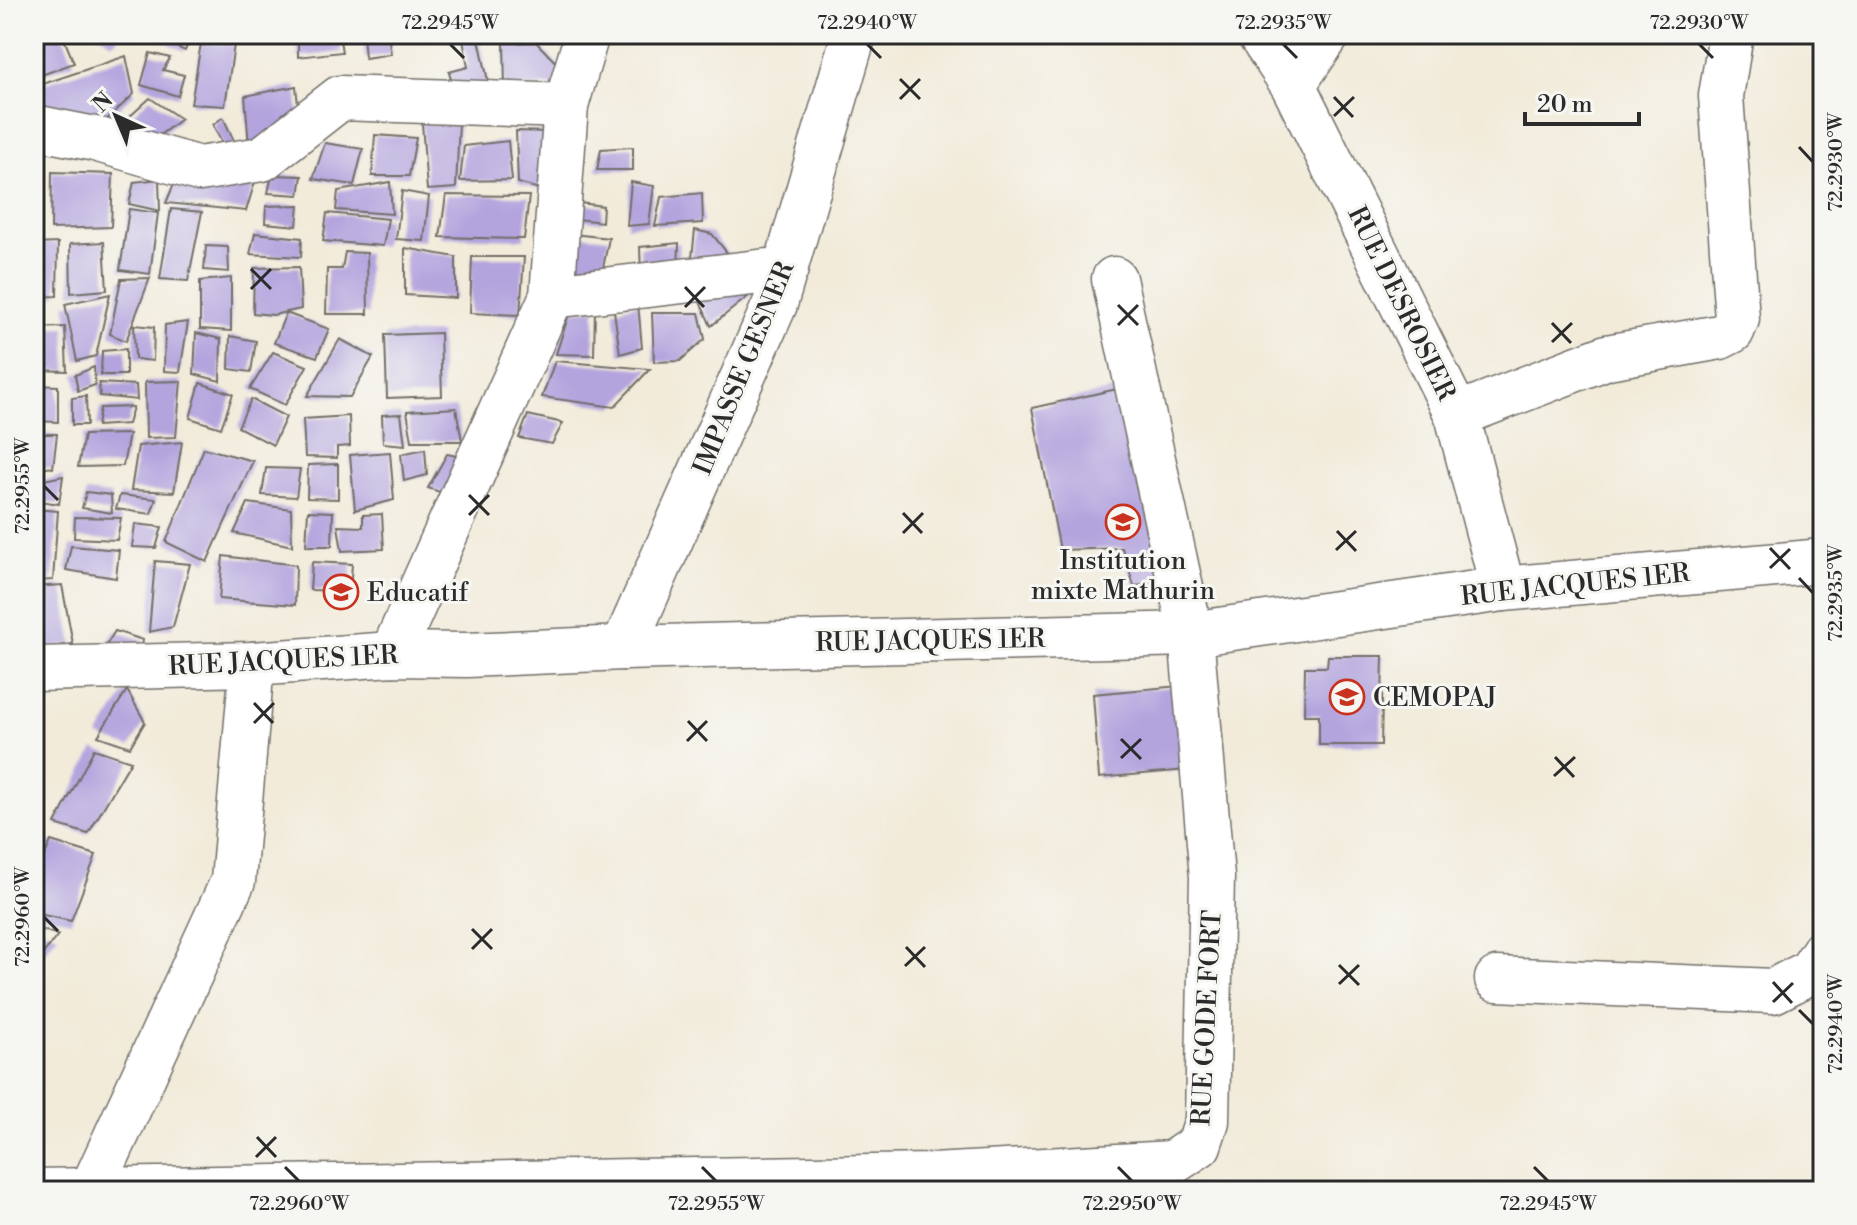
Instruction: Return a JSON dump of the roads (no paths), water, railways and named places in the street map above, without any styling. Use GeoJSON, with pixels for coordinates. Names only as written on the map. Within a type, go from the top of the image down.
{"type":"FeatureCollection","features":[{"type":"Feature","properties":{"kind":"street"},"geometry":{"type":"LineString","coordinates":[[392,654],[552,296],[566,106],[587,34]]}},
{"type":"Feature","properties":{"kind":"street","name":"IMPASSE GESNER"},"geometry":{"type":"LineString","coordinates":[[623,648],[775,304],[854,34]]}},
{"type":"Feature","properties":{"kind":"street","name":"RUE DESROSIER"},"geometry":{"type":"LineString","coordinates":[[1259,34],[1293,85],[1457,415],[1503,589]]}},
{"type":"Feature","properties":{"kind":"street"},"geometry":{"type":"LineString","coordinates":[[1293,85],[1328,34]]}},
{"type":"Feature","properties":{"kind":"street"},"geometry":{"type":"LineString","coordinates":[[1457,415],[1607,357],[1720,337],[1732,331],[1737,319],[1721,96],[1731,34]]}},
{"type":"Feature","properties":{"kind":"street"},"geometry":{"type":"LineString","coordinates":[[34,127],[95,139],[199,169],[262,159],[340,98],[566,106]]}},
{"type":"Feature","properties":{"kind":"street"},"geometry":{"type":"LineString","coordinates":[[552,296],[786,269]]}},
{"type":"Feature","properties":{"kind":"street","name":"RUE GODE FORT"},"geometry":{"type":"LineString","coordinates":[[34,1191],[931,1184],[1172,1163],[1199,1145],[1207,1121],[1212,877],[1191,634],[1114,279]]}},
{"type":"Feature","properties":{"kind":"street","name":"RUE JACQUES 1ER"},"geometry":{"type":"LineString","coordinates":[[34,669],[252,664],[392,654],[467,655],[623,648],[1191,634],[1503,589],[1823,561]]}},
{"type":"Feature","properties":{"kind":"street"},"geometry":{"type":"LineString","coordinates":[[91,1191],[233,881],[252,664]]}},
{"type":"Feature","properties":{"kind":"street"},"geometry":{"type":"LineString","coordinates":[[1497,979],[1773,991],[1810,972],[1823,952]]}},
{"type":"Feature","properties":{"kind":"place","name":"Institution mixte Mathurin"},"geometry":{"type":"Point","coordinates":[1123,522]}},
{"type":"Feature","properties":{"kind":"place","name":"Educatif"},"geometry":{"type":"Point","coordinates":[341,592]}},
{"type":"Feature","properties":{"kind":"place","name":"CEMOPAJ"},"geometry":{"type":"Point","coordinates":[1347,697]}}]}
